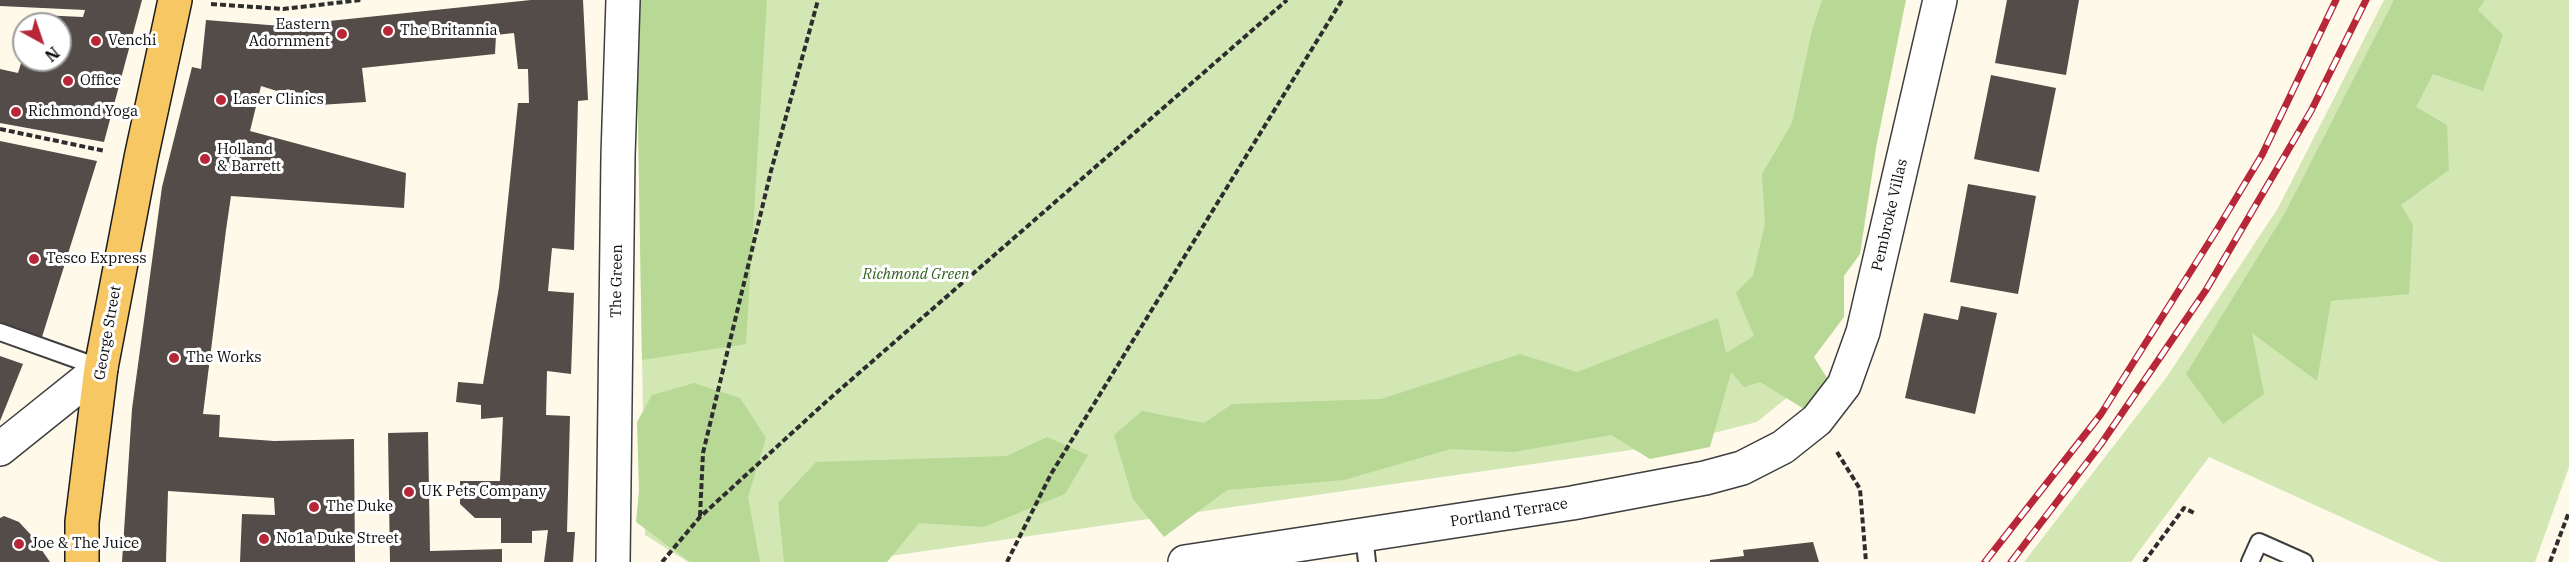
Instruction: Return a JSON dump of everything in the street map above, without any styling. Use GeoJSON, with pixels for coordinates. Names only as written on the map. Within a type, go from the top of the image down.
{"type":"FeatureCollection","features":[{"type":"Feature","properties":{"kind":"main road","name":"George Street"},"geometry":{"type":"LineString","coordinates":[[82,562],[82,522],[100,368],[141,158],[175,1]]}},
{"type":"Feature","properties":{"kind":"street","name":"The Green"},"geometry":{"type":"LineString","coordinates":[[613,562],[618,156],[623,0]]}},
{"type":"Feature","properties":{"kind":"street","name":"Pembroke Villas"},"geometry":{"type":"LineString","coordinates":[[1817,420],[1844,385],[1863,332],[1940,0]]}},
{"type":"Feature","properties":{"kind":"street"},"geometry":{"type":"LineString","coordinates":[[0,448],[100,368]]}},
{"type":"Feature","properties":{"kind":"street","name":"Portland Terrace"},"geometry":{"type":"LineString","coordinates":[[1185,562],[1365,548],[1572,503],[1705,478],[1742,468],[1783,447],[1817,420]]}},
{"type":"Feature","properties":{"kind":"lane"},"geometry":{"type":"LineString","coordinates":[[0,332],[100,368]]}},
{"type":"Feature","properties":{"kind":"lane"},"geometry":{"type":"LineString","coordinates":[[2250,562],[2259,542],[2304,562]]}},
{"type":"Feature","properties":{"kind":"path"},"geometry":{"type":"LineString","coordinates":[[175,1],[283,9],[361,0]]}},
{"type":"Feature","properties":{"kind":"path"},"geometry":{"type":"LineString","coordinates":[[700,517],[703,453],[771,171],[818,0]]}},
{"type":"Feature","properties":{"kind":"path"},"geometry":{"type":"LineString","coordinates":[[662,562],[700,517],[828,400],[1287,0]]}},
{"type":"Feature","properties":{"kind":"path"},"geometry":{"type":"LineString","coordinates":[[1007,562],[1052,474],[1342,0]]}},
{"type":"Feature","properties":{"kind":"path"},"geometry":{"type":"LineString","coordinates":[[0,129],[141,158]]}},
{"type":"Feature","properties":{"kind":"path"},"geometry":{"type":"LineString","coordinates":[[1817,420],[1860,489],[1866,562]]}},
{"type":"Feature","properties":{"kind":"path"},"geometry":{"type":"LineString","coordinates":[[2144,562],[2184,508],[2194,513]]}},
{"type":"Feature","properties":{"kind":"path"},"geometry":{"type":"LineString","coordinates":[[2550,562],[2569,512]]}},
{"type":"Feature","properties":{"kind":"green space","name":"Richmond Green"},"geometry":{"type":"Polygon","coordinates":[[[636,0],[1898,0],[1794,392],[1757,422],[1666,445],[848,562],[688,562],[645,535],[636,0]]]}},
{"type":"Feature","properties":{"kind":"green space"},"geometry":{"type":"Polygon","coordinates":[[[636,0],[767,0],[746,344],[642,360],[636,0]]]}},
{"type":"Feature","properties":{"kind":"green space"},"geometry":{"type":"Polygon","coordinates":[[[1822,0],[1906,0],[1876,148],[1860,254],[1844,276],[1844,317],[1814,357],[1827,378],[1806,410],[1760,382],[1744,387],[1731,372],[1710,447],[1650,459],[1611,435],[1514,452],[1451,449],[1344,480],[1227,490],[1164,537],[1133,499],[1114,435],[1142,411],[1204,423],[1232,404],[1381,399],[1520,354],[1577,372],[1718,318],[1726,353],[1754,336],[1736,293],[1753,275],[1765,224],[1762,174],[1792,123],[1812,30],[1822,0]]]}},
{"type":"Feature","properties":{"kind":"green space"},"geometry":{"type":"Polygon","coordinates":[[[2384,0],[2569,0],[2569,467],[2535,562],[2440,562],[2209,457],[2131,562],[2024,562],[2166,378],[2278,208],[2384,0]]]}},
{"type":"Feature","properties":{"kind":"green space"},"geometry":{"type":"Polygon","coordinates":[[[2394,0],[2485,0],[2478,10],[2503,35],[2483,91],[2433,74],[2416,107],[2447,125],[2449,170],[2401,205],[2413,225],[2409,294],[2331,301],[2317,381],[2252,333],[2264,394],[2223,424],[2186,374],[2285,213],[2394,0]]]}},
{"type":"Feature","properties":{"kind":"green space"},"geometry":{"type":"Polygon","coordinates":[[[694,383],[740,398],[766,438],[748,497],[760,562],[690,562],[636,522],[639,491],[637,422],[652,395],[694,383]]]}},
{"type":"Feature","properties":{"kind":"green space"},"geometry":{"type":"Polygon","coordinates":[[[1047,437],[1088,455],[1065,494],[984,527],[919,523],[887,562],[784,562],[778,503],[816,462],[1007,456],[1047,437]]]}},
{"type":"Feature","properties":{"kind":"building"},"geometry":{"type":"Polygon","coordinates":[[[0,0],[142,0],[104,142],[0,123],[0,69],[18,73],[72,72],[72,16],[83,17],[85,10],[0,6],[0,0]]]}},
{"type":"Feature","properties":{"kind":"building"},"geometry":{"type":"Polygon","coordinates":[[[531,0],[583,0],[588,100],[578,101],[574,250],[552,248],[548,291],[574,293],[571,374],[547,371],[546,415],[570,416],[567,532],[575,532],[573,562],[544,562],[548,530],[532,531],[532,543],[501,543],[501,518],[475,518],[460,504],[460,481],[500,481],[503,417],[481,419],[481,405],[456,402],[458,382],[483,384],[499,287],[518,103],[529,103],[528,69],[518,69],[514,33],[496,35],[495,54],[362,68],[366,102],[319,105],[319,94],[277,91],[261,86],[250,131],[406,173],[404,208],[231,196],[226,230],[203,414],[220,415],[219,437],[274,441],[354,439],[355,562],[240,562],[242,514],[275,515],[274,498],[168,491],[166,562],[122,562],[132,409],[162,187],[192,67],[201,69],[206,20],[281,26],[531,0]]]}},
{"type":"Feature","properties":{"kind":"building"},"geometry":{"type":"Polygon","coordinates":[[[2007,0],[2079,0],[2066,75],[1995,63],[2007,0]]]}},
{"type":"Feature","properties":{"kind":"building"},"geometry":{"type":"Polygon","coordinates":[[[1991,75],[2056,88],[2039,172],[1974,159],[1991,75]]]}},
{"type":"Feature","properties":{"kind":"building","name":"Tesco Express"},"geometry":{"type":"Polygon","coordinates":[[[0,141],[97,161],[42,337],[0,322],[0,141]]]}},
{"type":"Feature","properties":{"kind":"building"},"geometry":{"type":"Polygon","coordinates":[[[1968,184],[2036,196],[2018,294],[1950,282],[1968,184]]]}},
{"type":"Feature","properties":{"kind":"building"},"geometry":{"type":"Polygon","coordinates":[[[1961,306],[1997,313],[1975,414],[1905,398],[1924,313],[1958,320],[1961,306]]]}},
{"type":"Feature","properties":{"kind":"building"},"geometry":{"type":"Polygon","coordinates":[[[0,356],[23,364],[0,421],[0,356]]]}},
{"type":"Feature","properties":{"kind":"building","name":"UK Pets Company"},"geometry":{"type":"Polygon","coordinates":[[[428,432],[430,551],[502,549],[502,562],[390,562],[388,433],[428,432]]]}},
{"type":"Feature","properties":{"kind":"building","name":"Joe & The Juice"},"geometry":{"type":"Polygon","coordinates":[[[4,516],[19,522],[50,562],[0,562],[0,518],[4,516]]]}},
{"type":"Feature","properties":{"kind":"building"},"geometry":{"type":"Polygon","coordinates":[[[1813,542],[1819,562],[1710,562],[1710,560],[1744,556],[1743,550],[1813,542]]]}},
{"type":"Feature","properties":{"kind":"railway"},"geometry":{"type":"LineString","coordinates":[[1985,562],[2101,414],[2218,228],[2262,155],[2336,0]]}},
{"type":"Feature","properties":{"kind":"railway"},"geometry":{"type":"LineString","coordinates":[[2011,562],[2101,444],[2206,290],[2311,111],[2366,0]]}},
{"type":"Feature","properties":{"kind":"place","name":"The Britannia"},"geometry":{"type":"Point","coordinates":[388,31]}},
{"type":"Feature","properties":{"kind":"place","name":"Eastern Adornment"},"geometry":{"type":"Point","coordinates":[342,34]}},
{"type":"Feature","properties":{"kind":"place","name":"Venchi"},"geometry":{"type":"Point","coordinates":[96,41]}},
{"type":"Feature","properties":{"kind":"place","name":"Office"},"geometry":{"type":"Point","coordinates":[68,81]}},
{"type":"Feature","properties":{"kind":"place","name":"Laser Clinics"},"geometry":{"type":"Point","coordinates":[221,100]}},
{"type":"Feature","properties":{"kind":"place","name":"Richmond Yoga"},"geometry":{"type":"Point","coordinates":[16,112]}},
{"type":"Feature","properties":{"kind":"place","name":"Holland & Barrett"},"geometry":{"type":"Point","coordinates":[205,159]}},
{"type":"Feature","properties":{"kind":"place","name":"Tesco Express"},"geometry":{"type":"Point","coordinates":[34,259]}},
{"type":"Feature","properties":{"kind":"place","name":"The Works"},"geometry":{"type":"Point","coordinates":[174,358]}},
{"type":"Feature","properties":{"kind":"place","name":"UK Pets Company"},"geometry":{"type":"Point","coordinates":[409,492]}},
{"type":"Feature","properties":{"kind":"place","name":"The Duke"},"geometry":{"type":"Point","coordinates":[314,507]}},
{"type":"Feature","properties":{"kind":"place","name":"No1a Duke Street"},"geometry":{"type":"Point","coordinates":[264,539]}},
{"type":"Feature","properties":{"kind":"place","name":"Joe & The Juice"},"geometry":{"type":"Point","coordinates":[19,544]}}]}
